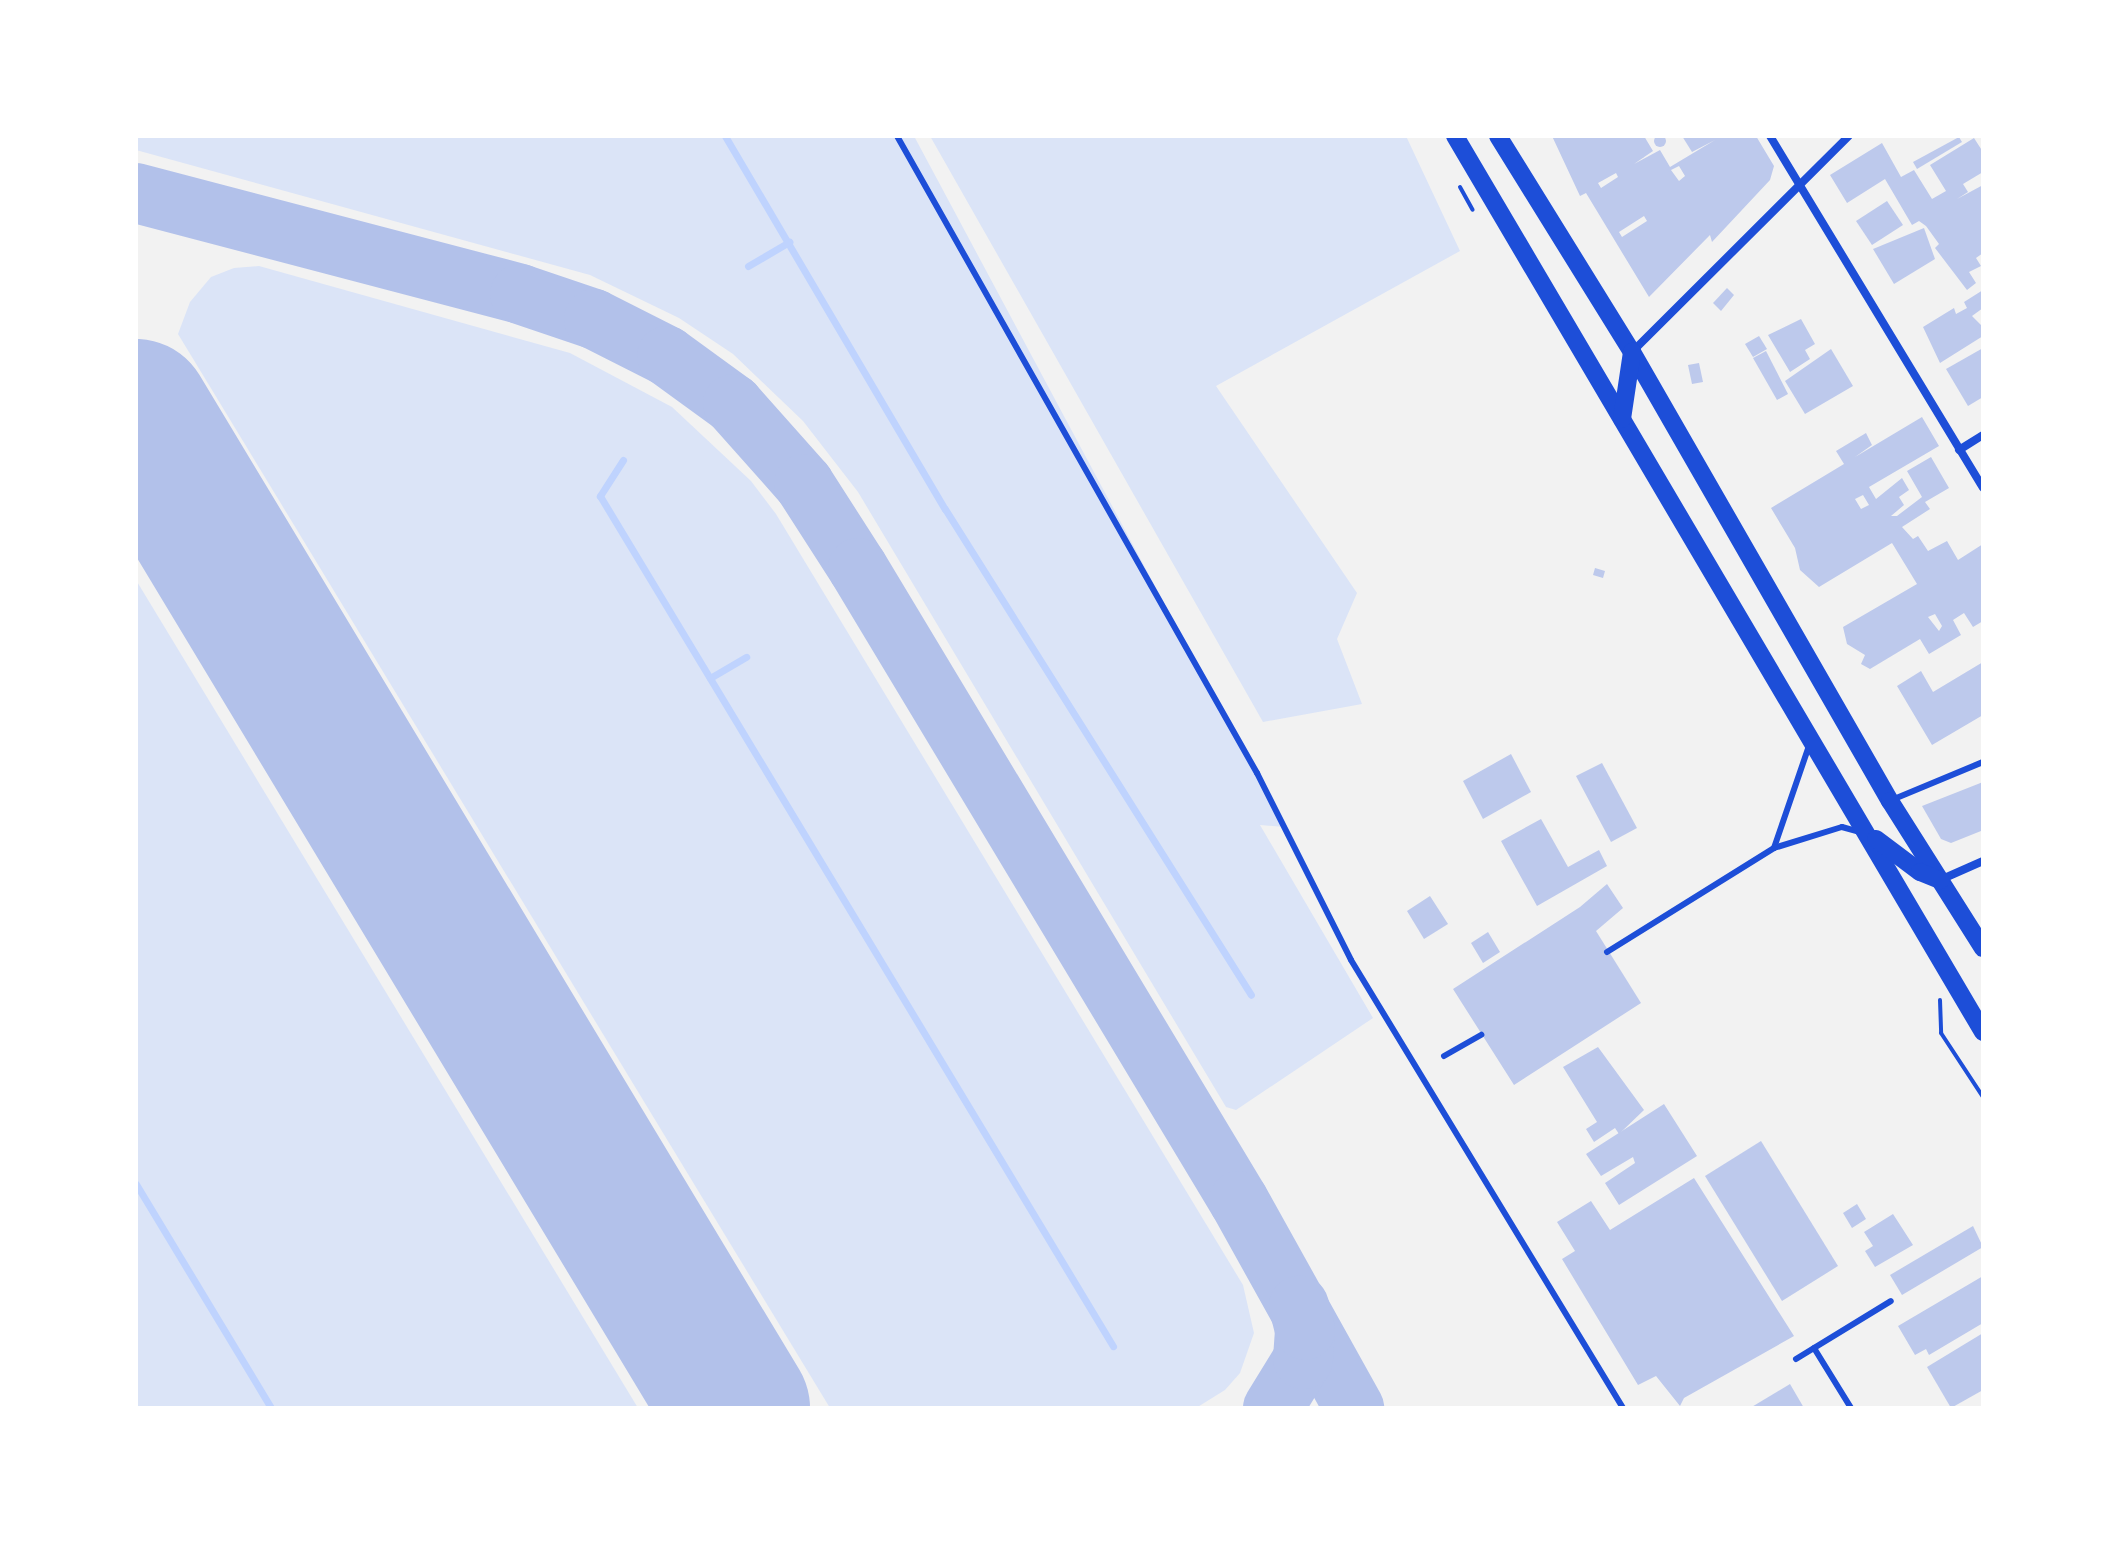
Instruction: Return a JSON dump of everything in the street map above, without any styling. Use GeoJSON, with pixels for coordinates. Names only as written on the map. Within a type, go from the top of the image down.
{"type":"FeatureCollection","features":[{"type":"Feature","properties":{"kind":"main road"},"geometry":{"type":"LineString","coordinates":[[1455,136],[1871,834],[1983,1032]]}},
{"type":"Feature","properties":{"kind":"main road"},"geometry":{"type":"LineString","coordinates":[[1498,136],[1632,352],[1890,801],[1983,948]]}},
{"type":"Feature","properties":{"kind":"main road"},"geometry":{"type":"LineString","coordinates":[[1622,419],[1632,352]]}},
{"type":"Feature","properties":{"kind":"main road"},"geometry":{"type":"LineString","coordinates":[[1871,834],[1920,872],[1940,880]]}},
{"type":"Feature","properties":{"kind":"street"},"geometry":{"type":"LineString","coordinates":[[1770,136],[1798,187],[1983,488]]}},
{"type":"Feature","properties":{"kind":"street"},"geometry":{"type":"LineString","coordinates":[[1632,352],[1849,136]]}},
{"type":"Feature","properties":{"kind":"street"},"geometry":{"type":"LineString","coordinates":[[1959,450],[1983,435]]}},
{"type":"Feature","properties":{"kind":"street"},"geometry":{"type":"LineString","coordinates":[[1940,880],[1983,861]]}},
{"type":"Feature","properties":{"kind":"lane"},"geometry":{"type":"LineString","coordinates":[[897,136],[1257,773],[1351,960],[1623,1408]]}},
{"type":"Feature","properties":{"kind":"lane"},"geometry":{"type":"LineString","coordinates":[[1774,848],[1813,736]]}},
{"type":"Feature","properties":{"kind":"lane"},"geometry":{"type":"LineString","coordinates":[[1890,801],[1983,762]]}},
{"type":"Feature","properties":{"kind":"lane"},"geometry":{"type":"LineString","coordinates":[[1607,952],[1774,848],[1842,827],[1871,834]]}},
{"type":"Feature","properties":{"kind":"lane"},"geometry":{"type":"LineString","coordinates":[[1444,1056],[1481,1035]]}},
{"type":"Feature","properties":{"kind":"lane"},"geometry":{"type":"LineString","coordinates":[[1796,1359],[1891,1301]]}},
{"type":"Feature","properties":{"kind":"lane"},"geometry":{"type":"LineString","coordinates":[[1814,1348],[1851,1408]]}},
{"type":"Feature","properties":{"kind":"path"},"geometry":{"type":"LineString","coordinates":[[1941,1033],[1983,1097]]}},
{"type":"Feature","properties":{"kind":"shaded area"},"geometry":{"type":"Polygon","coordinates":[[[136,136],[914,136],[1284,827],[1260,825],[1373,1018],[1236,1110],[1226,1107],[858,492],[803,421],[733,354],[679,318],[590,275],[136,150],[136,136]]]}},
{"type":"Feature","properties":{"kind":"shaded area"},"geometry":{"type":"Polygon","coordinates":[[[930,136],[1406,136],[1460,251],[1216,386],[1357,593],[1337,639],[1362,704],[1263,722],[930,136]]]}},
{"type":"Feature","properties":{"kind":"shaded area"},"geometry":{"type":"Polygon","coordinates":[[[259,266],[570,353],[672,407],[751,481],[776,514],[1243,1285],[1254,1333],[1240,1373],[1225,1390],[1196,1408],[830,1408],[178,334],[190,302],[211,277],[234,268],[259,266]]]}},
{"type":"Feature","properties":{"kind":"shaded area"},"geometry":{"type":"Polygon","coordinates":[[[136,580],[638,1408],[136,1408],[136,580]]]}},
{"type":"Feature","properties":{"kind":"building"},"geometry":{"type":"Polygon","coordinates":[[[1660,135],[1666,141],[1660,147],[1654,141],[1660,135]]]}},
{"type":"Feature","properties":{"kind":"building"},"geometry":{"type":"Polygon","coordinates":[[[1552,136],[1644,136],[1653,151],[1634,164],[1660,150],[1670,167],[1715,140],[1692,152],[1682,136],[1756,136],[1774,166],[1770,180],[1712,242],[1710,235],[1649,297],[1586,193],[1580,196],[1552,136]],[[1679,166],[1671,170],[1679,181],[1685,176],[1679,166]],[[1616,173],[1598,183],[1601,188],[1618,177],[1616,173]],[[1644,216],[1619,232],[1622,237],[1647,221],[1644,216]]]}},
{"type":"Feature","properties":{"kind":"building"},"geometry":{"type":"Polygon","coordinates":[[[1959,137],[1962,142],[1917,169],[1913,162],[1959,137]]]}},
{"type":"Feature","properties":{"kind":"building"},"geometry":{"type":"Polygon","coordinates":[[[1974,138],[1983,152],[1983,172],[1963,184],[1968,192],[1957,199],[1983,185],[1983,253],[1976,258],[1981,266],[1969,272],[1976,283],[1967,290],[1935,248],[1939,244],[1926,226],[1919,221],[1912,225],[1885,179],[1847,203],[1830,175],[1882,143],[1901,177],[1914,170],[1932,199],[1946,191],[1930,165],[1974,138]]]}},
{"type":"Feature","properties":{"kind":"building"},"geometry":{"type":"Polygon","coordinates":[[[1887,201],[1903,225],[1872,245],[1856,221],[1887,201]]]}},
{"type":"Feature","properties":{"kind":"building"},"geometry":{"type":"Polygon","coordinates":[[[1924,228],[1935,259],[1894,284],[1873,249],[1924,228]]]}},
{"type":"Feature","properties":{"kind":"building"},"geometry":{"type":"Polygon","coordinates":[[[1727,288],[1734,295],[1721,311],[1713,303],[1727,288]]]}},
{"type":"Feature","properties":{"kind":"building"},"geometry":{"type":"Polygon","coordinates":[[[1983,290],[1983,308],[1972,316],[1983,327],[1983,336],[1940,363],[1923,327],[1954,308],[1956,314],[1967,308],[1964,302],[1983,290]]]}},
{"type":"Feature","properties":{"kind":"building"},"geometry":{"type":"Polygon","coordinates":[[[1801,319],[1815,344],[1805,350],[1810,359],[1790,372],[1768,335],[1801,319]]]}},
{"type":"Feature","properties":{"kind":"building"},"geometry":{"type":"Polygon","coordinates":[[[1759,336],[1767,349],[1753,357],[1745,344],[1759,336]]]}},
{"type":"Feature","properties":{"kind":"building"},"geometry":{"type":"Polygon","coordinates":[[[1983,348],[1983,397],[1968,406],[1946,369],[1983,348]]]}},
{"type":"Feature","properties":{"kind":"building"},"geometry":{"type":"Polygon","coordinates":[[[1831,349],[1853,386],[1805,414],[1785,381],[1831,349]]]}},
{"type":"Feature","properties":{"kind":"building"},"geometry":{"type":"Polygon","coordinates":[[[1766,351],[1788,394],[1777,400],[1753,358],[1766,351]]]}},
{"type":"Feature","properties":{"kind":"building"},"geometry":{"type":"Polygon","coordinates":[[[1699,363],[1703,382],[1692,384],[1688,365],[1699,363]]]}},
{"type":"Feature","properties":{"kind":"building"},"geometry":{"type":"Polygon","coordinates":[[[1922,417],[1939,446],[1869,487],[1876,499],[1902,478],[1909,490],[1899,497],[1904,505],[1891,516],[1897,516],[1922,497],[1907,471],[1931,457],[1949,488],[1925,502],[1930,509],[1902,527],[1913,539],[1918,536],[1928,551],[1947,541],[1958,560],[1983,544],[1983,621],[1973,627],[1964,613],[1953,620],[1961,635],[1929,654],[1920,639],[1870,669],[1861,664],[1865,655],[1847,644],[1843,627],[1917,584],[1892,543],[1819,587],[1800,570],[1795,548],[1771,508],[1844,464],[1836,451],[1866,433],[1872,445],[1855,457],[1922,417]],[[1863,495],[1855,499],[1861,509],[1869,505],[1863,495]],[[1935,614],[1928,617],[1939,631],[1942,626],[1935,614]]]}},
{"type":"Feature","properties":{"kind":"building"},"geometry":{"type":"Polygon","coordinates":[[[1595,568],[1605,571],[1603,578],[1593,575],[1595,568]]]}},
{"type":"Feature","properties":{"kind":"building"},"geometry":{"type":"Polygon","coordinates":[[[1983,662],[1983,715],[1932,745],[1897,686],[1921,671],[1933,692],[1983,662]]]}},
{"type":"Feature","properties":{"kind":"building"},"geometry":{"type":"Polygon","coordinates":[[[1511,754],[1531,792],[1483,819],[1463,781],[1511,754]]]}},
{"type":"Feature","properties":{"kind":"building"},"geometry":{"type":"Polygon","coordinates":[[[1602,763],[1637,828],[1611,842],[1576,776],[1602,763]]]}},
{"type":"Feature","properties":{"kind":"building"},"geometry":{"type":"Polygon","coordinates":[[[1983,782],[1981,831],[1951,843],[1941,839],[1922,806],[1983,782]]]}},
{"type":"Feature","properties":{"kind":"building"},"geometry":{"type":"Polygon","coordinates":[[[1541,819],[1568,867],[1599,850],[1607,866],[1537,906],[1501,841],[1541,819]]]}},
{"type":"Feature","properties":{"kind":"building"},"geometry":{"type":"Polygon","coordinates":[[[1607,884],[1623,908],[1596,931],[1641,1003],[1514,1085],[1453,989],[1580,907],[1607,884]]]}},
{"type":"Feature","properties":{"kind":"building"},"geometry":{"type":"Polygon","coordinates":[[[1430,896],[1448,924],[1424,939],[1407,911],[1430,896]]]}},
{"type":"Feature","properties":{"kind":"building"},"geometry":{"type":"Polygon","coordinates":[[[1488,932],[1500,952],[1483,963],[1471,943],[1488,932]]]}},
{"type":"Feature","properties":{"kind":"building"},"geometry":{"type":"Polygon","coordinates":[[[1598,1047],[1644,1110],[1619,1134],[1615,1128],[1594,1142],[1586,1129],[1597,1122],[1563,1067],[1598,1047]]]}},
{"type":"Feature","properties":{"kind":"building"},"geometry":{"type":"Polygon","coordinates":[[[1664,1104],[1697,1156],[1619,1205],[1605,1183],[1635,1163],[1633,1157],[1601,1176],[1586,1154],[1664,1104]]]}},
{"type":"Feature","properties":{"kind":"building"},"geometry":{"type":"Polygon","coordinates":[[[1761,1141],[1838,1266],[1782,1301],[1705,1176],[1761,1141]]]}},
{"type":"Feature","properties":{"kind":"building"},"geometry":{"type":"Polygon","coordinates":[[[1694,1178],[1794,1336],[1684,1398],[1680,1406],[1656,1376],[1638,1385],[1562,1259],[1575,1251],[1557,1222],[1591,1201],[1610,1230],[1694,1178]]]}},
{"type":"Feature","properties":{"kind":"building"},"geometry":{"type":"Polygon","coordinates":[[[1857,1204],[1866,1219],[1852,1228],[1843,1213],[1857,1204]]]}},
{"type":"Feature","properties":{"kind":"building"},"geometry":{"type":"Polygon","coordinates":[[[1893,1214],[1913,1245],[1875,1267],[1865,1251],[1873,1246],[1864,1232],[1893,1214]]]}},
{"type":"Feature","properties":{"kind":"building"},"geometry":{"type":"Polygon","coordinates":[[[1973,1226],[1983,1247],[1902,1295],[1890,1275],[1973,1226]]]}},
{"type":"Feature","properties":{"kind":"building"},"geometry":{"type":"Polygon","coordinates":[[[1983,1276],[1983,1323],[1929,1355],[1926,1349],[1915,1355],[1898,1326],[1983,1276]]]}},
{"type":"Feature","properties":{"kind":"building"},"geometry":{"type":"Polygon","coordinates":[[[1983,1333],[1983,1390],[1951,1408],[1927,1367],[1983,1333]]]}},
{"type":"Feature","properties":{"kind":"building"},"geometry":{"type":"Polygon","coordinates":[[[1790,1384],[1804,1408],[1750,1408],[1790,1384]]]}},
{"type":"Feature","properties":{"kind":"waterway"},"geometry":{"type":"LineString","coordinates":[[725,136],[945,509],[1251,995]]}},
{"type":"Feature","properties":{"kind":"waterway"},"geometry":{"type":"LineString","coordinates":[[748,266],[789,242]]}},
{"type":"Feature","properties":{"kind":"waterway"},"geometry":{"type":"LineString","coordinates":[[623,460],[600,496],[1113,1346]]}},
{"type":"Feature","properties":{"kind":"waterway"},"geometry":{"type":"LineString","coordinates":[[710,678],[746,657]]}},
{"type":"Feature","properties":{"kind":"waterway"},"geometry":{"type":"LineString","coordinates":[[136,1184],[271,1408]]}},
{"type":"Feature","properties":{"kind":"taxiway"},"geometry":{"type":"LineString","coordinates":[[136,193],[520,294],[594,319],[667,356],[733,404],[804,484],[858,568],[1239,1201],[1354,1408]]}},
{"type":"Feature","properties":{"kind":"taxiway"},"geometry":{"type":"LineString","coordinates":[[1273,1408],[1303,1359],[1305,1330],[1299,1306]]}},
{"type":"Feature","properties":{"kind":"runway"},"geometry":{"type":"LineString","coordinates":[[136,413],[736,1408]]}}]}
